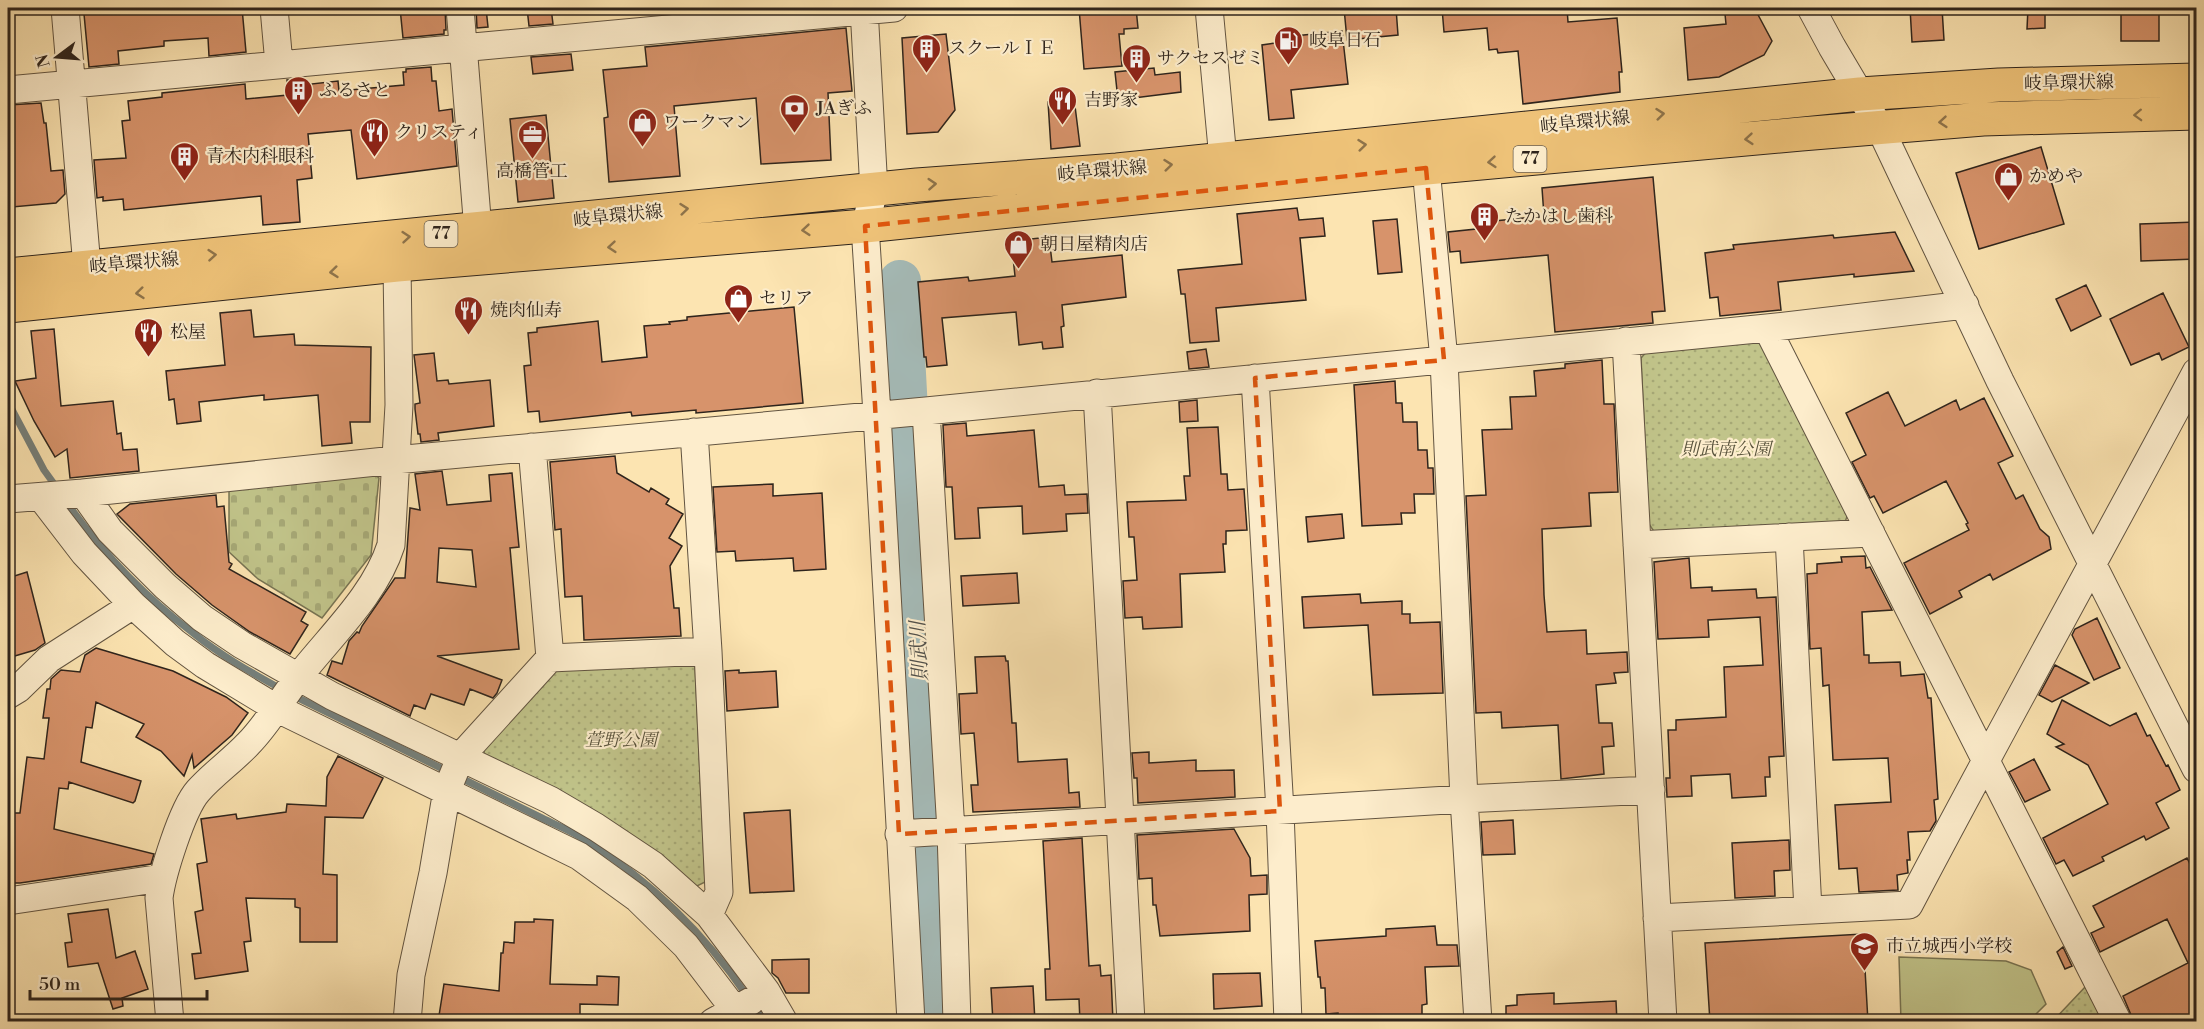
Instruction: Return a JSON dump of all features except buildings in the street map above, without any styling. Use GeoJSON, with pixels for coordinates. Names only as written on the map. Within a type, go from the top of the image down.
{"type":"FeatureCollection","features":[{"type":"Feature","properties":{"kind":"main road","name":"岐阜環状線"},"geometry":{"type":"LineString","coordinates":[[8,275],[917,185],[1222,159],[1860,94],[1999,85],[2196,80]]}},
{"type":"Feature","properties":{"kind":"main road","name":"岐阜環状線"},"geometry":{"type":"LineString","coordinates":[[8,306],[397,265],[865,226],[1425,168],[1983,119],[2196,113]]}},
{"type":"Feature","properties":{"kind":"street"},"geometry":{"type":"LineString","coordinates":[[65,8],[87,267]]}},
{"type":"Feature","properties":{"kind":"street"},"geometry":{"type":"LineString","coordinates":[[274,8],[279,64]]}},
{"type":"Feature","properties":{"kind":"street"},"geometry":{"type":"LineString","coordinates":[[460,8],[478,230]]}},
{"type":"Feature","properties":{"kind":"street"},"geometry":{"type":"LineString","coordinates":[[8,90],[462,49],[674,18],[894,8]]}},
{"type":"Feature","properties":{"kind":"street"},"geometry":{"type":"LineString","coordinates":[[1209,8],[1222,159]]}},
{"type":"Feature","properties":{"kind":"street"},"geometry":{"type":"LineString","coordinates":[[1811,8],[1880,128],[2000,381],[2196,769]]}},
{"type":"Feature","properties":{"kind":"street"},"geometry":{"type":"LineString","coordinates":[[865,9],[874,191],[865,226],[904,412],[927,832],[957,1022]]}},
{"type":"Feature","properties":{"kind":"street"},"geometry":{"type":"LineString","coordinates":[[1425,168],[1444,360],[1464,799],[1478,1022]]}},
{"type":"Feature","properties":{"kind":"street"},"geometry":{"type":"LineString","coordinates":[[170,1022],[159,898],[162,878],[188,806],[197,792],[249,744],[376,581],[391,545],[399,405],[397,265]]}},
{"type":"Feature","properties":{"kind":"street"},"geometry":{"type":"LineString","coordinates":[[8,499],[1444,360],[1965,306]]}},
{"type":"Feature","properties":{"kind":"street"},"geometry":{"type":"LineString","coordinates":[[1767,328],[2118,1022]]}},
{"type":"Feature","properties":{"kind":"street"},"geometry":{"type":"LineString","coordinates":[[1626,341],[1663,1022]]}},
{"type":"Feature","properties":{"kind":"street"},"geometry":{"type":"LineString","coordinates":[[1657,918],[1909,905],[1986,758],[2094,565],[2196,372]]}},
{"type":"Feature","properties":{"kind":"street"},"geometry":{"type":"LineString","coordinates":[[1255,378],[1280,811],[1288,1022]]}},
{"type":"Feature","properties":{"kind":"street"},"geometry":{"type":"LineString","coordinates":[[1097,393],[1131,1022]]}},
{"type":"Feature","properties":{"kind":"street"},"geometry":{"type":"LineString","coordinates":[[904,412],[927,832],[910,1022]]}},
{"type":"Feature","properties":{"kind":"street"},"geometry":{"type":"LineString","coordinates":[[694,432],[708,651],[719,892],[709,915]]}},
{"type":"Feature","properties":{"kind":"street"},"geometry":{"type":"LineString","coordinates":[[407,1022],[411,975],[454,773],[550,658],[532,447]]}},
{"type":"Feature","properties":{"kind":"street"},"geometry":{"type":"LineString","coordinates":[[61,495],[84,553],[133,605],[175,643],[198,660],[288,692],[454,773],[550,800],[606,833],[653,865],[709,915],[750,1005]]}},
{"type":"Feature","properties":{"kind":"street"},"geometry":{"type":"LineString","coordinates":[[61,495],[110,531],[188,605],[242,645],[288,692],[332,696],[579,856],[637,898],[750,1005],[784,1022]]}},
{"type":"Feature","properties":{"kind":"street"},"geometry":{"type":"LineString","coordinates":[[1637,545],[1871,533]]}},
{"type":"Feature","properties":{"kind":"street"},"geometry":{"type":"LineString","coordinates":[[1789,537],[1808,910]]}},
{"type":"Feature","properties":{"kind":"street"},"geometry":{"type":"LineString","coordinates":[[8,695],[18,689],[49,659],[133,605]]}},
{"type":"Feature","properties":{"kind":"street"},"geometry":{"type":"LineString","coordinates":[[550,658],[708,651]]}},
{"type":"Feature","properties":{"kind":"street"},"geometry":{"type":"LineString","coordinates":[[927,832],[1464,799],[1651,790]]}},
{"type":"Feature","properties":{"kind":"street"},"geometry":{"type":"LineString","coordinates":[[8,901],[162,878]]}},
{"type":"Feature","properties":{"kind":"street"},"geometry":{"type":"LineString","coordinates":[[713,1022],[750,1005]]}},
{"type":"Feature","properties":{"kind":"highlighted area"},"geometry":{"type":"Polygon","coordinates":[[[1426,168],[1444,360],[1255,378],[1280,811],[899,834],[865,226],[1426,168]]]}},
{"type":"Feature","properties":{"kind":"green space","name":"則武南公園"},"geometry":{"type":"Polygon","coordinates":[[[1757,341],[1763,345],[1849,511],[1845,522],[1655,533],[1649,524],[1641,358],[1648,350],[1757,341]]]}},
{"type":"Feature","properties":{"kind":"green space"},"geometry":{"type":"Polygon","coordinates":[[[373,472],[379,478],[371,555],[322,618],[258,579],[229,552],[229,487],[373,472]]]}},
{"type":"Feature","properties":{"kind":"green space","name":"萱野公園"},"geometry":{"type":"Polygon","coordinates":[[[688,660],[695,666],[705,882],[693,888],[485,756],[483,747],[556,667],[688,660]]]}},
{"type":"Feature","properties":{"kind":"green space"},"geometry":{"type":"Polygon","coordinates":[[[1899,957],[2006,961],[2031,970],[2046,1004],[2029,1021],[1901,1021],[1899,957]]]}},
{"type":"Feature","properties":{"kind":"green space"},"geometry":{"type":"Polygon","coordinates":[[[2086,986],[2104,1022],[2052,1022],[2086,986]]]}},
{"type":"Feature","properties":{"kind":"waterway","name":"則武川"},"geometry":{"type":"LineString","coordinates":[[900,281],[940,1022]]}},
{"type":"Feature","properties":{"kind":"waterway"},"geometry":{"type":"LineString","coordinates":[[8,402],[44,470],[57,488]]}},
{"type":"Feature","properties":{"kind":"waterway"},"geometry":{"type":"LineString","coordinates":[[65,500],[108,554],[157,604],[214,649],[283,690]]}},
{"type":"Feature","properties":{"kind":"waterway"},"geometry":{"type":"LineString","coordinates":[[292,695],[449,772]]}},
{"type":"Feature","properties":{"kind":"waterway"},"geometry":{"type":"LineString","coordinates":[[459,777],[587,841],[633,873],[695,930],[747,996]]}},
{"type":"Feature","properties":{"kind":"waterway"},"geometry":{"type":"LineString","coordinates":[[753,1005],[764,1022]]}},
{"type":"Feature","properties":{"kind":"place","name":"岐阜日石"},"geometry":{"type":"Point","coordinates":[1288,66]}},
{"type":"Feature","properties":{"kind":"place","name":"スクールＩＥ"},"geometry":{"type":"Point","coordinates":[927,74]}},
{"type":"Feature","properties":{"kind":"place","name":"サクセスゼミ"},"geometry":{"type":"Point","coordinates":[1136,84]}},
{"type":"Feature","properties":{"kind":"place","name":"ふるさと"},"geometry":{"type":"Point","coordinates":[298,116]}},
{"type":"Feature","properties":{"kind":"place","name":"吉野家"},"geometry":{"type":"Point","coordinates":[1063,126]}},
{"type":"Feature","properties":{"kind":"place","name":"JAぎふ"},"geometry":{"type":"Point","coordinates":[795,134]}},
{"type":"Feature","properties":{"kind":"place","name":"ワークマン"},"geometry":{"type":"Point","coordinates":[642,148]}},
{"type":"Feature","properties":{"kind":"place","name":"クリスティ"},"geometry":{"type":"Point","coordinates":[374,158]}},
{"type":"Feature","properties":{"kind":"place","name":"高橋管工"},"geometry":{"type":"Point","coordinates":[532,160]}},
{"type":"Feature","properties":{"kind":"place","name":"青木内科眼科"},"geometry":{"type":"Point","coordinates":[185,182]}},
{"type":"Feature","properties":{"kind":"place","name":"かめや"},"geometry":{"type":"Point","coordinates":[2008,202]}},
{"type":"Feature","properties":{"kind":"place","name":"たかはし歯科"},"geometry":{"type":"Point","coordinates":[1484,242]}},
{"type":"Feature","properties":{"kind":"place","name":"朝日屋精肉店"},"geometry":{"type":"Point","coordinates":[1019,270]}},
{"type":"Feature","properties":{"kind":"place","name":"セリア"},"geometry":{"type":"Point","coordinates":[738,324]}},
{"type":"Feature","properties":{"kind":"place","name":"焼肉仙寿"},"geometry":{"type":"Point","coordinates":[469,336]}},
{"type":"Feature","properties":{"kind":"place","name":"松屋"},"geometry":{"type":"Point","coordinates":[149,358]}},
{"type":"Feature","properties":{"kind":"place","name":"市立城西小学校"},"geometry":{"type":"Point","coordinates":[1865,972]}}]}
